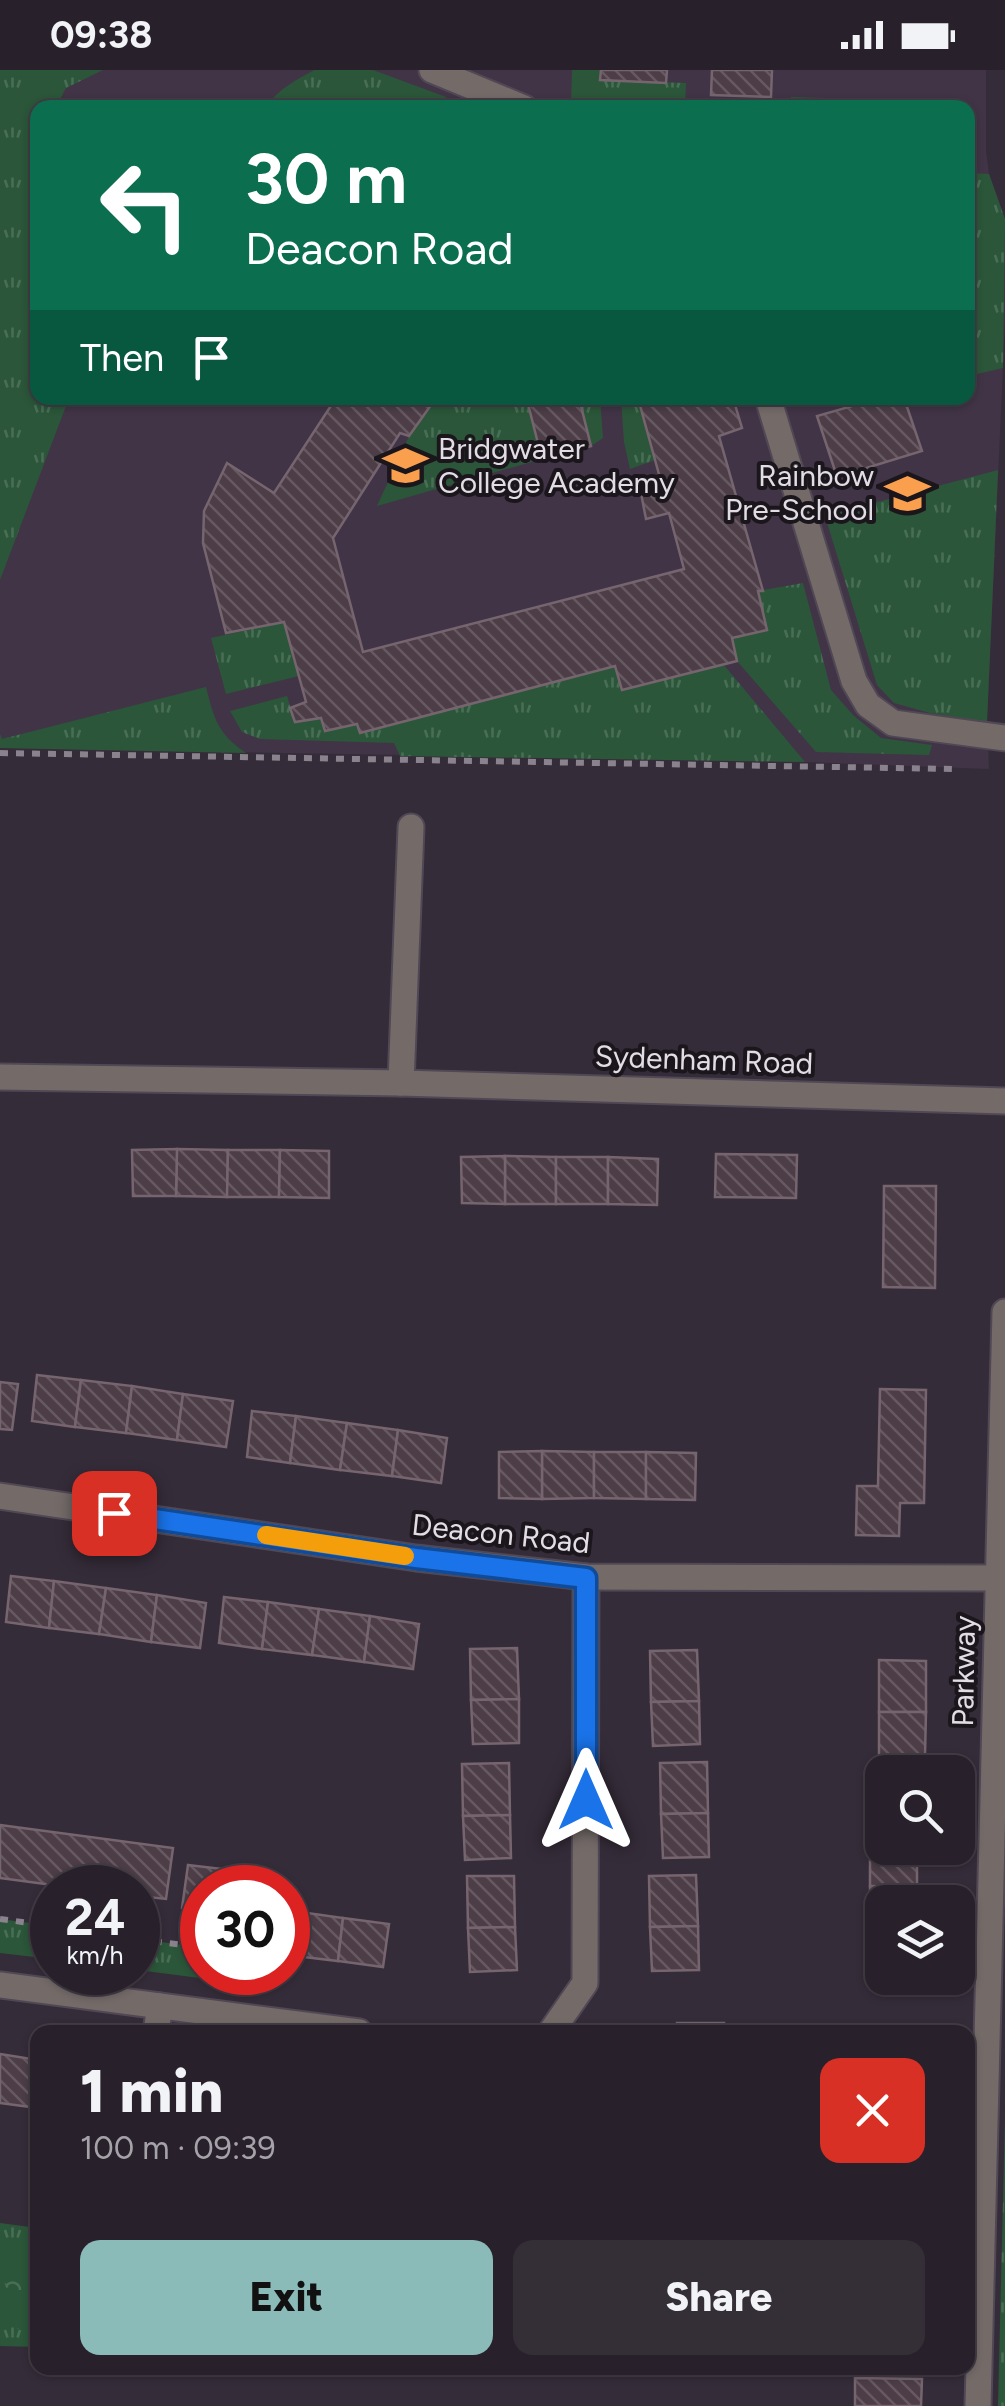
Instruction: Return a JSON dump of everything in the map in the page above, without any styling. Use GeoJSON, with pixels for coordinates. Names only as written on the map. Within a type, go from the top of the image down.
{"type":"FeatureCollection","features":[{"type":"Feature","properties":{"kind":"street"},"geometry":{"type":"LineString","coordinates":[[432,70],[505,100]]}},
{"type":"Feature","properties":{"kind":"street"},"geometry":{"type":"LineString","coordinates":[[770,405],[854,681],[868,704],[893,723],[1005,738]]}},
{"type":"Feature","properties":{"kind":"street"},"geometry":{"type":"LineString","coordinates":[[400,1084],[411,827]]}},
{"type":"Feature","properties":{"kind":"street","name":"Sydenham Road"},"geometry":{"type":"LineString","coordinates":[[0,1078],[400,1084],[1005,1101]]}},
{"type":"Feature","properties":{"kind":"street","name":"Parkway"},"geometry":{"type":"LineString","coordinates":[[978,2406],[1005,1312]]}},
{"type":"Feature","properties":{"kind":"street","name":"Deacon Road"},"geometry":{"type":"LineString","coordinates":[[0,1496],[416,1558],[586,1578],[999,1578]]}},
{"type":"Feature","properties":{"kind":"street"},"geometry":{"type":"LineString","coordinates":[[556,2025],[585,1983],[586,1578]]}},
{"type":"Feature","properties":{"kind":"street"},"geometry":{"type":"LineString","coordinates":[[0,1984],[306,2025]]}},
{"type":"Feature","properties":{"kind":"street"},"geometry":{"type":"LineString","coordinates":[[157,2025],[160,2006]]}},
{"type":"Feature","properties":{"kind":"path"},"geometry":{"type":"LineString","coordinates":[[0,753],[970,769]]}},
{"type":"Feature","properties":{"kind":"path"},"geometry":{"type":"LineString","coordinates":[[0,1919],[30,1923]]}},
{"type":"Feature","properties":{"kind":"shaded area","name":"Bridgwater College Academy"},"geometry":{"type":"Polygon","coordinates":[[[0,70],[986,70],[986,152],[989,174],[1005,219],[1005,322],[987,722],[989,769],[805,762],[0,748],[0,70]]]}},
{"type":"Feature","properties":{"kind":"green space"},"geometry":{"type":"Polygon","coordinates":[[[0,70],[103,70],[66,88],[60,100],[30,100],[30,405],[66,405],[0,580],[0,70]]]}},
{"type":"Feature","properties":{"kind":"green space"},"geometry":{"type":"Polygon","coordinates":[[[314,70],[373,70],[446,100],[272,100],[314,70]]]}},
{"type":"Feature","properties":{"kind":"green space"},"geometry":{"type":"Polygon","coordinates":[[[572,70],[601,70],[601,80],[686,83],[685,100],[571,100],[572,70]]]}},
{"type":"Feature","properties":{"kind":"green space"},"geometry":{"type":"Polygon","coordinates":[[[791,97],[895,100],[791,100],[791,97]]]}},
{"type":"Feature","properties":{"kind":"green space"},"geometry":{"type":"Polygon","coordinates":[[[975,173],[989,174],[1005,219],[1003,368],[975,374],[975,173]]]}},
{"type":"Feature","properties":{"kind":"green space"},"geometry":{"type":"Polygon","coordinates":[[[431,405],[528,405],[542,459],[377,506],[409,436],[431,405]]]}},
{"type":"Feature","properties":{"kind":"green space"},"geometry":{"type":"Polygon","coordinates":[[[581,405],[601,405],[603,438],[591,446],[581,405]]]}},
{"type":"Feature","properties":{"kind":"green space"},"geometry":{"type":"Polygon","coordinates":[[[621,405],[640,405],[655,460],[630,469],[621,405]]]}},
{"type":"Feature","properties":{"kind":"green space"},"geometry":{"type":"Polygon","coordinates":[[[998,470],[987,722],[894,703],[877,685],[825,516],[998,470]]]}},
{"type":"Feature","properties":{"kind":"green space"},"geometry":{"type":"Polygon","coordinates":[[[803,583],[831,690],[881,738],[932,745],[929,755],[816,752],[737,661],[732,638],[767,630],[758,591],[803,583]]]}},
{"type":"Feature","properties":{"kind":"green space"},"geometry":{"type":"Polygon","coordinates":[[[284,622],[299,676],[226,694],[211,638],[284,622]]]}},
{"type":"Feature","properties":{"kind":"green space"},"geometry":{"type":"Polygon","coordinates":[[[723,664],[805,762],[400,756],[394,743],[260,739],[242,732],[230,711],[287,696],[295,722],[321,718],[325,731],[357,724],[360,732],[615,666],[622,689],[723,664]]]}},
{"type":"Feature","properties":{"kind":"green space"},"geometry":{"type":"Polygon","coordinates":[[[206,687],[218,725],[246,753],[0,748],[0,734],[2,739],[206,687]]]}},
{"type":"Feature","properties":{"kind":"green space"},"geometry":{"type":"Polygon","coordinates":[[[0,1919],[30,1923],[30,1956],[0,1953],[0,1919]]]}},
{"type":"Feature","properties":{"kind":"green space"},"geometry":{"type":"Polygon","coordinates":[[[160,1942],[180,1945],[180,1975],[160,1973],[160,1942]]]}},
{"type":"Feature","properties":{"kind":"green space"},"geometry":{"type":"Polygon","coordinates":[[[1005,2118],[1005,2406],[998,2406],[1005,2118]]]}},
{"type":"Feature","properties":{"kind":"green space"},"geometry":{"type":"Polygon","coordinates":[[[0,2223],[30,2227],[30,2347],[0,2346],[0,2223]]]}},
{"type":"Feature","properties":{"kind":"green space"},"geometry":{"type":"Polygon","coordinates":[[[30,2248],[30,2328],[18,2329],[3,2310],[9,2287],[0,2278],[0,2272],[30,2248]]]}},
{"type":"Feature","properties":{"kind":"building"},"geometry":{"type":"Polygon","coordinates":[[[601,70],[667,70],[666,83],[600,80],[601,70]]]}},
{"type":"Feature","properties":{"kind":"building"},"geometry":{"type":"Polygon","coordinates":[[[712,70],[772,70],[771,97],[711,95],[712,70]]]}},
{"type":"Feature","properties":{"kind":"building"},"geometry":{"type":"Polygon","coordinates":[[[331,405],[431,405],[409,436],[400,433],[333,538],[363,652],[684,569],[669,513],[646,519],[639,483],[660,478],[640,405],[735,405],[742,428],[719,436],[763,591],[758,591],[767,630],[732,638],[737,661],[622,690],[615,666],[360,733],[357,724],[325,731],[321,718],[295,722],[290,708],[306,702],[284,622],[226,633],[203,543],[204,511],[227,463],[274,493],[331,405]]]}},
{"type":"Feature","properties":{"kind":"building"},"geometry":{"type":"Polygon","coordinates":[[[528,405],[581,405],[591,446],[542,459],[528,405]]]}},
{"type":"Feature","properties":{"kind":"building"},"geometry":{"type":"Polygon","coordinates":[[[856,405],[906,405],[922,451],[837,477],[817,416],[856,405]]]}},
{"type":"Feature","properties":{"kind":"building"},"geometry":{"type":"Polygon","coordinates":[[[177,1149],[228,1150],[227,1197],[176,1196],[177,1149]]]}},
{"type":"Feature","properties":{"kind":"building"},"geometry":{"type":"Polygon","coordinates":[[[177,1149],[176,1196],[133,1196],[132,1150],[177,1149]]]}},
{"type":"Feature","properties":{"kind":"building"},"geometry":{"type":"Polygon","coordinates":[[[228,1150],[280,1150],[279,1197],[227,1197],[228,1150]]]}},
{"type":"Feature","properties":{"kind":"building"},"geometry":{"type":"Polygon","coordinates":[[[280,1150],[329,1151],[329,1198],[279,1197],[280,1150]]]}},
{"type":"Feature","properties":{"kind":"building"},"geometry":{"type":"Polygon","coordinates":[[[716,1154],[797,1155],[796,1198],[715,1197],[716,1154]]]}},
{"type":"Feature","properties":{"kind":"building"},"geometry":{"type":"Polygon","coordinates":[[[505,1156],[556,1157],[556,1204],[505,1204],[505,1156]]]}},
{"type":"Feature","properties":{"kind":"building"},"geometry":{"type":"Polygon","coordinates":[[[505,1156],[505,1204],[462,1203],[461,1157],[505,1156]]]}},
{"type":"Feature","properties":{"kind":"building"},"geometry":{"type":"Polygon","coordinates":[[[556,1157],[608,1157],[608,1204],[556,1204],[556,1157]]]}},
{"type":"Feature","properties":{"kind":"building"},"geometry":{"type":"Polygon","coordinates":[[[608,1157],[658,1159],[657,1205],[608,1204],[608,1157]]]}},
{"type":"Feature","properties":{"kind":"building"},"geometry":{"type":"Polygon","coordinates":[[[884,1186],[936,1186],[935,1288],[883,1287],[884,1186]]]}},
{"type":"Feature","properties":{"kind":"building"},"geometry":{"type":"Polygon","coordinates":[[[37,1375],[81,1380],[75,1427],[32,1421],[37,1375]]]}},
{"type":"Feature","properties":{"kind":"building"},"geometry":{"type":"Polygon","coordinates":[[[81,1380],[132,1386],[126,1433],[75,1427],[81,1380]]]}},
{"type":"Feature","properties":{"kind":"building"},"geometry":{"type":"Polygon","coordinates":[[[0,1382],[18,1384],[12,1430],[0,1429],[0,1382]]]}},
{"type":"Feature","properties":{"kind":"building"},"geometry":{"type":"Polygon","coordinates":[[[132,1386],[183,1394],[177,1440],[126,1433],[132,1386]]]}},
{"type":"Feature","properties":{"kind":"building"},"geometry":{"type":"Polygon","coordinates":[[[880,1389],[926,1390],[924,1503],[900,1503],[899,1536],[856,1535],[857,1486],[878,1486],[880,1389]]]}},
{"type":"Feature","properties":{"kind":"building"},"geometry":{"type":"Polygon","coordinates":[[[183,1394],[233,1401],[226,1447],[177,1440],[183,1394]]]}},
{"type":"Feature","properties":{"kind":"building"},"geometry":{"type":"Polygon","coordinates":[[[252,1411],[296,1416],[290,1463],[247,1457],[252,1411]]]}},
{"type":"Feature","properties":{"kind":"building"},"geometry":{"type":"Polygon","coordinates":[[[296,1416],[347,1423],[340,1470],[290,1463],[296,1416]]]}},
{"type":"Feature","properties":{"kind":"building"},"geometry":{"type":"Polygon","coordinates":[[[347,1423],[398,1430],[392,1476],[340,1470],[347,1423]]]}},
{"type":"Feature","properties":{"kind":"building"},"geometry":{"type":"Polygon","coordinates":[[[398,1430],[447,1438],[441,1483],[392,1476],[398,1430]]]}},
{"type":"Feature","properties":{"kind":"building"},"geometry":{"type":"Polygon","coordinates":[[[542,1451],[594,1452],[594,1498],[542,1499],[542,1451]]]}},
{"type":"Feature","properties":{"kind":"building"},"geometry":{"type":"Polygon","coordinates":[[[542,1451],[542,1499],[499,1498],[499,1452],[542,1451]]]}},
{"type":"Feature","properties":{"kind":"building"},"geometry":{"type":"Polygon","coordinates":[[[594,1452],[646,1452],[646,1499],[594,1498],[594,1452]]]}},
{"type":"Feature","properties":{"kind":"building"},"geometry":{"type":"Polygon","coordinates":[[[646,1452],[696,1453],[695,1500],[646,1499],[646,1452]]]}},
{"type":"Feature","properties":{"kind":"building"},"geometry":{"type":"Polygon","coordinates":[[[11,1576],[54,1581],[49,1628],[6,1622],[11,1576]]]}},
{"type":"Feature","properties":{"kind":"building"},"geometry":{"type":"Polygon","coordinates":[[[54,1581],[106,1588],[99,1634],[49,1628],[54,1581]]]}},
{"type":"Feature","properties":{"kind":"building"},"geometry":{"type":"Polygon","coordinates":[[[106,1588],[157,1595],[151,1642],[99,1634],[106,1588]]]}},
{"type":"Feature","properties":{"kind":"building"},"geometry":{"type":"Polygon","coordinates":[[[157,1595],[206,1603],[200,1648],[151,1642],[157,1595]]]}},
{"type":"Feature","properties":{"kind":"building"},"geometry":{"type":"Polygon","coordinates":[[[224,1597],[268,1602],[262,1649],[219,1643],[224,1597]]]}},
{"type":"Feature","properties":{"kind":"building"},"geometry":{"type":"Polygon","coordinates":[[[268,1602],[319,1609],[312,1655],[262,1649],[268,1602]]]}},
{"type":"Feature","properties":{"kind":"building"},"geometry":{"type":"Polygon","coordinates":[[[319,1609],[370,1616],[364,1662],[312,1655],[319,1609]]]}},
{"type":"Feature","properties":{"kind":"building"},"geometry":{"type":"Polygon","coordinates":[[[370,1616],[419,1624],[413,1669],[364,1662],[370,1616]]]}},
{"type":"Feature","properties":{"kind":"building"},"geometry":{"type":"Polygon","coordinates":[[[517,1648],[519,1699],[471,1700],[470,1649],[517,1648]]]}},
{"type":"Feature","properties":{"kind":"building"},"geometry":{"type":"Polygon","coordinates":[[[697,1650],[699,1701],[651,1702],[650,1651],[697,1650]]]}},
{"type":"Feature","properties":{"kind":"building"},"geometry":{"type":"Polygon","coordinates":[[[879,1660],[926,1661],[926,1712],[879,1712],[879,1660]]]}},
{"type":"Feature","properties":{"kind":"building"},"geometry":{"type":"Polygon","coordinates":[[[519,1699],[519,1743],[473,1744],[471,1700],[519,1699]]]}},
{"type":"Feature","properties":{"kind":"building"},"geometry":{"type":"Polygon","coordinates":[[[699,1701],[700,1744],[653,1746],[651,1702],[699,1701]]]}},
{"type":"Feature","properties":{"kind":"building"},"geometry":{"type":"Polygon","coordinates":[[[879,1712],[926,1712],[925,1755],[879,1755],[879,1712]]]}},
{"type":"Feature","properties":{"kind":"building"},"geometry":{"type":"Polygon","coordinates":[[[707,1762],[708,1813],[661,1814],[660,1763],[707,1762]]]}},
{"type":"Feature","properties":{"kind":"building"},"geometry":{"type":"Polygon","coordinates":[[[509,1763],[510,1815],[463,1816],[462,1764],[509,1763]]]}},
{"type":"Feature","properties":{"kind":"building"},"geometry":{"type":"Polygon","coordinates":[[[708,1813],[709,1857],[663,1858],[661,1814],[708,1813]]]}},
{"type":"Feature","properties":{"kind":"building"},"geometry":{"type":"Polygon","coordinates":[[[510,1815],[511,1858],[465,1860],[463,1816],[510,1815]]]}},
{"type":"Feature","properties":{"kind":"building"},"geometry":{"type":"Polygon","coordinates":[[[0,1825],[173,1848],[166,1899],[160,1898],[160,1865],[30,1865],[30,1882],[0,1878],[0,1825]]]}},
{"type":"Feature","properties":{"kind":"building"},"geometry":{"type":"Polygon","coordinates":[[[870,1865],[917,1865],[917,1885],[870,1885],[870,1865]]]}},
{"type":"Feature","properties":{"kind":"building"},"geometry":{"type":"Polygon","coordinates":[[[696,1875],[698,1926],[650,1927],[649,1876],[696,1875]]]}},
{"type":"Feature","properties":{"kind":"building"},"geometry":{"type":"Polygon","coordinates":[[[467,1876],[514,1876],[515,1927],[468,1928],[467,1876]]]}},
{"type":"Feature","properties":{"kind":"building"},"geometry":{"type":"Polygon","coordinates":[[[310,1913],[343,1918],[338,1961],[310,1958],[310,1913]]]}},
{"type":"Feature","properties":{"kind":"building"},"geometry":{"type":"Polygon","coordinates":[[[343,1918],[389,1924],[383,1967],[338,1961],[343,1918]]]}},
{"type":"Feature","properties":{"kind":"building"},"geometry":{"type":"Polygon","coordinates":[[[698,1926],[699,1970],[652,1971],[650,1927],[698,1926]]]}},
{"type":"Feature","properties":{"kind":"building"},"geometry":{"type":"Polygon","coordinates":[[[515,1927],[517,1970],[470,1972],[468,1928],[515,1927]]]}},
{"type":"Feature","properties":{"kind":"building"},"geometry":{"type":"Polygon","coordinates":[[[677,2023],[724,2023],[724,2025],[677,2023]]]}},
{"type":"Feature","properties":{"kind":"building"},"geometry":{"type":"Polygon","coordinates":[[[0,2054],[30,2059],[30,2107],[0,2103],[0,2054]]]}},
{"type":"Feature","properties":{"kind":"building"},"geometry":{"type":"Polygon","coordinates":[[[855,2378],[922,2379],[921,2406],[855,2406],[855,2378]]]}},
{"type":"Feature","properties":{"kind":"slow traffic"},"geometry":{"type":"LineString","coordinates":[[266,1535],[405,1556]]}},
{"type":"Feature","properties":{"kind":"place","name":"Bridgwater College Academy"},"geometry":{"type":"Point","coordinates":[405,466]}},
{"type":"Feature","properties":{"kind":"place","name":"Rainbow Pre-School"},"geometry":{"type":"Point","coordinates":[907,493]}},
{"type":"Feature","properties":{"kind":"route"},"geometry":{"type":"LineString","coordinates":[[114,1513],[416,1558],[586,1578],[586,1800]]}}]}
